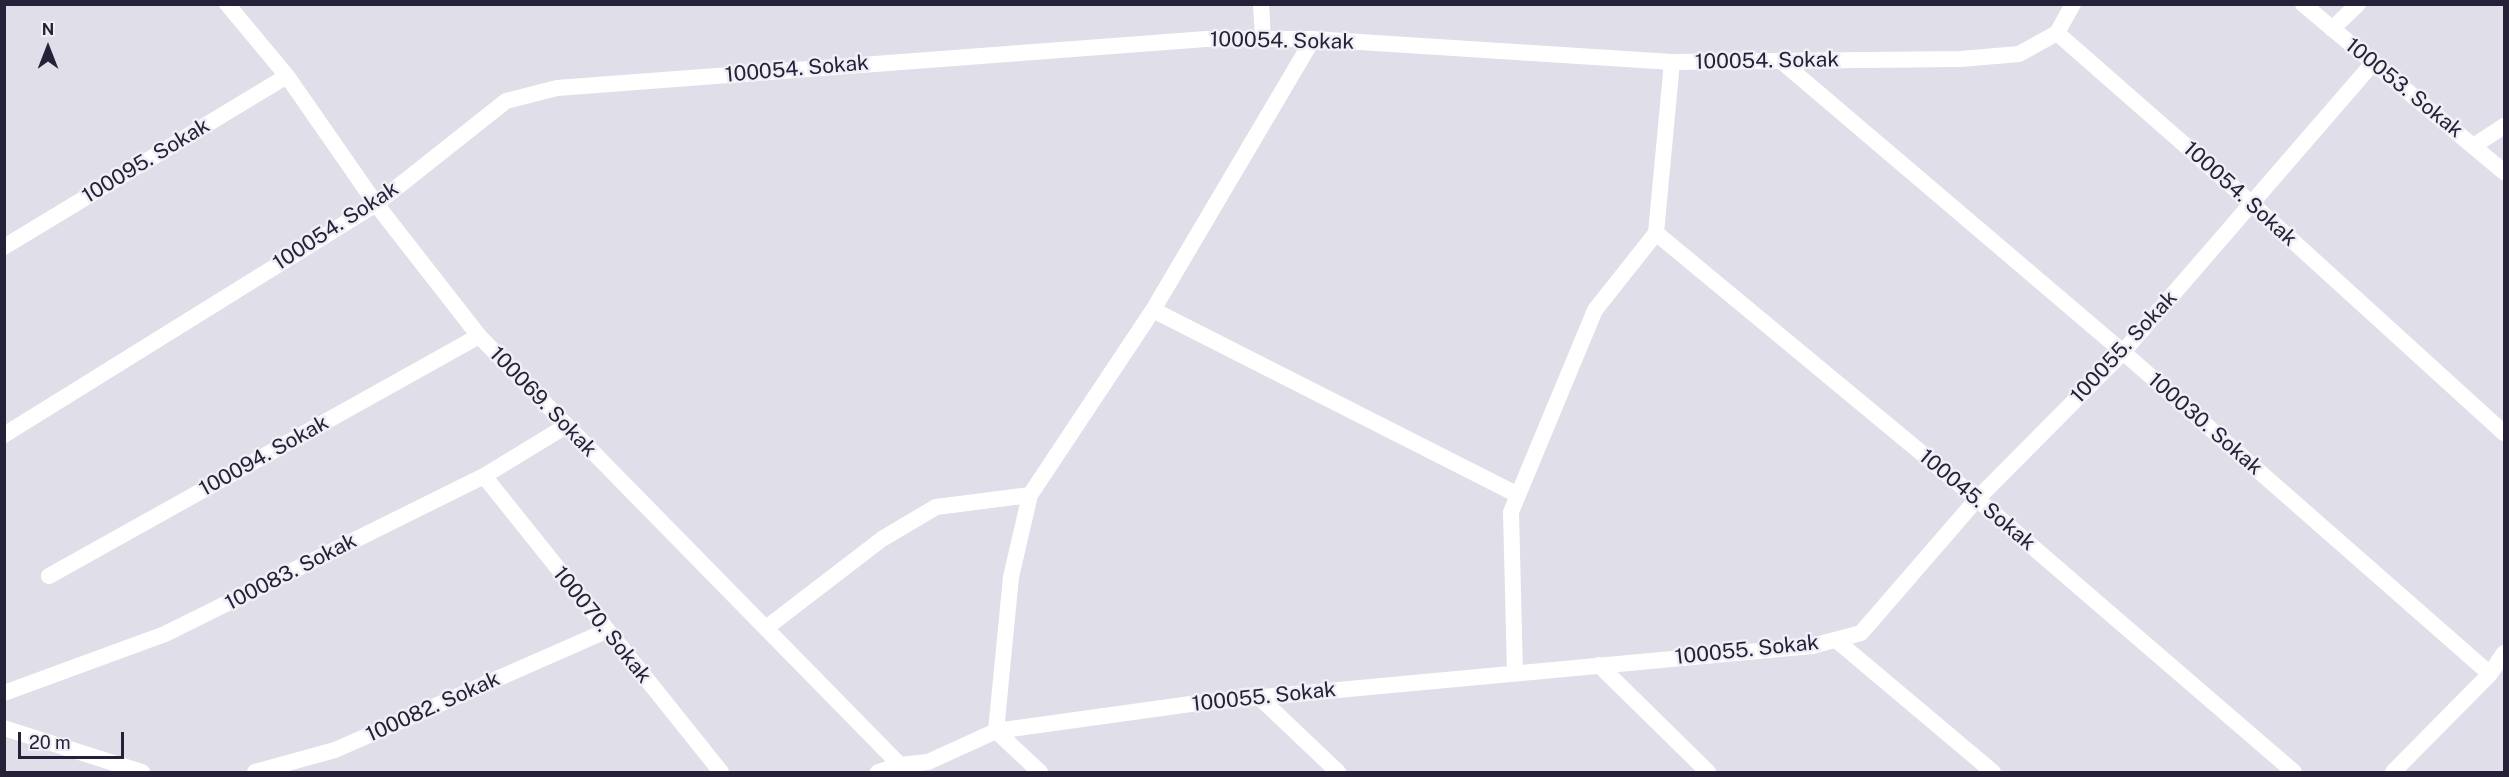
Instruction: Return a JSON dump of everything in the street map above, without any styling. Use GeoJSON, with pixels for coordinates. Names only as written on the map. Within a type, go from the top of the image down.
{"type":"FeatureCollection","features":[{"type":"Feature","properties":{"kind":"street","name":"100069. Sokak"},"geometry":{"type":"LineString","coordinates":[[226,4],[287,76],[376,204],[479,336],[900,765]]}},
{"type":"Feature","properties":{"kind":"street"},"geometry":{"type":"LineString","coordinates":[[1262,4],[1263,39]]}},
{"type":"Feature","properties":{"kind":"street"},"geometry":{"type":"LineString","coordinates":[[2056,33],[2073,4]]}},
{"type":"Feature","properties":{"kind":"street","name":"100053. Sokak"},"geometry":{"type":"LineString","coordinates":[[2303,4],[2505,172]]}},
{"type":"Feature","properties":{"kind":"street"},"geometry":{"type":"LineString","coordinates":[[2331,29],[2358,4]]}},
{"type":"Feature","properties":{"kind":"street","name":"100054. Sokak"},"geometry":{"type":"LineString","coordinates":[[4,435],[376,204],[506,101],[557,88],[1194,40],[1313,39],[1672,62],[1961,59],[2019,54],[2056,33],[2251,202],[2505,433]]}},
{"type":"Feature","properties":{"kind":"street"},"geometry":{"type":"LineString","coordinates":[[1040,772],[996,731],[1011,577],[1030,495],[1153,310],[1313,39]]}},
{"type":"Feature","properties":{"kind":"street","name":"100030. Sokak"},"geometry":{"type":"LineString","coordinates":[[1781,61],[2124,352],[2490,674]]}},
{"type":"Feature","properties":{"kind":"street"},"geometry":{"type":"LineString","coordinates":[[1515,673],[1511,512],[1595,310],[1656,234],[1672,62]]}},
{"type":"Feature","properties":{"kind":"street","name":"100055. Sokak"},"geometry":{"type":"LineString","coordinates":[[878,772],[900,765],[928,762],[996,731],[1198,703],[1812,646],[1862,633],[1977,499],[2124,352],[2373,63]]}},
{"type":"Feature","properties":{"kind":"street","name":"100095. Sokak"},"geometry":{"type":"LineString","coordinates":[[4,247],[287,76]]}},
{"type":"Feature","properties":{"kind":"street"},"geometry":{"type":"LineString","coordinates":[[2475,146],[2505,126]]}},
{"type":"Feature","properties":{"kind":"street","name":"100045. Sokak"},"geometry":{"type":"LineString","coordinates":[[1656,234],[1977,499],[2294,772]]}},
{"type":"Feature","properties":{"kind":"street"},"geometry":{"type":"LineString","coordinates":[[1153,310],[1518,495]]}},
{"type":"Feature","properties":{"kind":"street","name":"100094. Sokak"},"geometry":{"type":"LineString","coordinates":[[49,576],[479,336]]}},
{"type":"Feature","properties":{"kind":"street","name":"100083. Sokak"},"geometry":{"type":"LineString","coordinates":[[4,693],[165,634],[484,476],[566,426]]}},
{"type":"Feature","properties":{"kind":"street","name":"100070. Sokak"},"geometry":{"type":"LineString","coordinates":[[484,476],[606,632],[721,772]]}},
{"type":"Feature","properties":{"kind":"street"},"geometry":{"type":"LineString","coordinates":[[766,628],[882,539],[936,507],[1030,495]]}},
{"type":"Feature","properties":{"kind":"street","name":"100082. Sokak"},"geometry":{"type":"LineString","coordinates":[[255,772],[334,750],[606,632]]}},
{"type":"Feature","properties":{"kind":"street"},"geometry":{"type":"LineString","coordinates":[[1836,640],[1993,772]]}},
{"type":"Feature","properties":{"kind":"street"},"geometry":{"type":"LineString","coordinates":[[2393,772],[2490,674],[2505,653]]}},
{"type":"Feature","properties":{"kind":"street"},"geometry":{"type":"LineString","coordinates":[[1599,665],[1708,772]]}},
{"type":"Feature","properties":{"kind":"street"},"geometry":{"type":"LineString","coordinates":[[1259,698],[1338,772]]}},
{"type":"Feature","properties":{"kind":"street"},"geometry":{"type":"LineString","coordinates":[[4,728],[142,772]]}}]}
